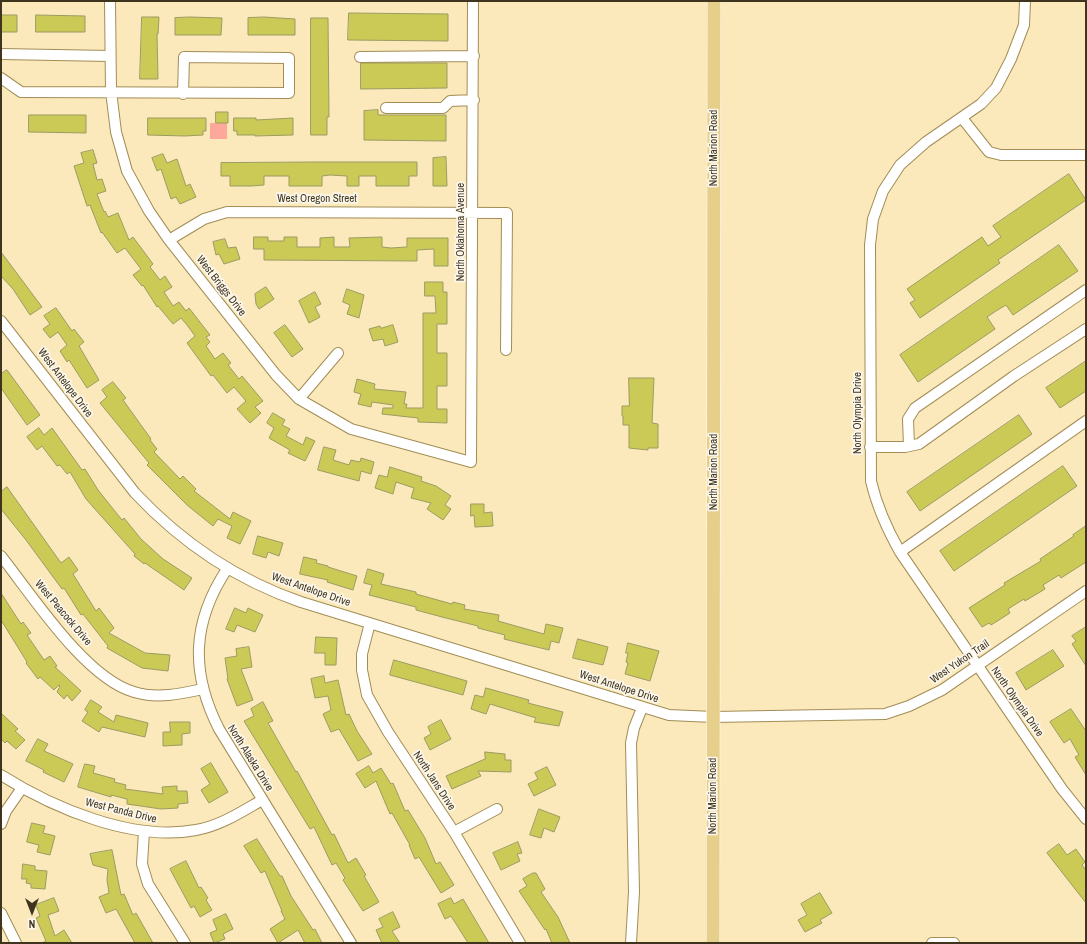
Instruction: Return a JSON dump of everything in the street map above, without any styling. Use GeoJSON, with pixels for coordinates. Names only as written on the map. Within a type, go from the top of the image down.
{"type":"FeatureCollection","features":[{"type":"Feature","properties":{"kind":"main road","name":"North Marion Road"},"geometry":{"type":"LineString","coordinates":[[713,943],[714,1]]}},
{"type":"Feature","properties":{"kind":"street","name":"West Briggs Drive"},"geometry":{"type":"LineString","coordinates":[[110,1],[111,92],[116,132],[127,171],[149,211],[169,240],[276,374],[299,399],[350,429],[470,462]]}},
{"type":"Feature","properties":{"kind":"street","name":"North Oklahoma Avenue"},"geometry":{"type":"LineString","coordinates":[[470,462],[474,100],[473,1]]}},
{"type":"Feature","properties":{"kind":"street","name":"North Olympia Drive"},"geometry":{"type":"LineString","coordinates":[[1025,1],[1024,25],[1012,59],[996,88],[982,104],[926,142],[900,165],[883,191],[873,219],[870,245],[871,481],[876,503],[888,531],[900,552],[951,624],[977,666],[1062,789],[1086,819]]}},
{"type":"Feature","properties":{"kind":"street"},"geometry":{"type":"LineString","coordinates":[[1,54],[110,56]]}},
{"type":"Feature","properties":{"kind":"street"},"geometry":{"type":"LineString","coordinates":[[360,57],[474,56]]}},
{"type":"Feature","properties":{"kind":"street"},"geometry":{"type":"LineString","coordinates":[[1,78],[21,92],[183,94],[288,93],[289,58],[184,57],[183,94]]}},
{"type":"Feature","properties":{"kind":"street"},"geometry":{"type":"LineString","coordinates":[[386,108],[443,108],[450,101],[474,100]]}},
{"type":"Feature","properties":{"kind":"street"},"geometry":{"type":"LineString","coordinates":[[962,118],[989,152],[1001,155],[1085,157]]}},
{"type":"Feature","properties":{"kind":"street","name":"West Oregon Street"},"geometry":{"type":"LineString","coordinates":[[169,240],[204,219],[227,212],[473,211],[507,213],[506,350]]}},
{"type":"Feature","properties":{"kind":"street"},"geometry":{"type":"LineString","coordinates":[[909,446],[907,430],[908,419],[915,408],[1086,290]]}},
{"type":"Feature","properties":{"kind":"street","name":"West Antelope Drive"},"geometry":{"type":"LineString","coordinates":[[1,321],[136,493],[152,511],[191,544],[227,569],[285,596],[642,708],[669,715],[713,717]]}},
{"type":"Feature","properties":{"kind":"street"},"geometry":{"type":"LineString","coordinates":[[870,447],[909,446],[919,444],[1014,376],[1086,329]]}},
{"type":"Feature","properties":{"kind":"street"},"geometry":{"type":"LineString","coordinates":[[299,399],[338,353]]}},
{"type":"Feature","properties":{"kind":"street"},"geometry":{"type":"LineString","coordinates":[[900,552],[1086,422]]}},
{"type":"Feature","properties":{"kind":"street","name":"West Peacock Drive"},"geometry":{"type":"LineString","coordinates":[[1,556],[68,642],[106,677],[124,689],[135,693],[158,696],[175,695],[203,689]]}},
{"type":"Feature","properties":{"kind":"street","name":"North Alaska Drive"},"geometry":{"type":"LineString","coordinates":[[227,569],[213,590],[200,630],[199,666],[203,689],[210,712],[262,800],[352,943]]}},
{"type":"Feature","properties":{"kind":"street","name":"West Yukon Trail"},"geometry":{"type":"LineString","coordinates":[[713,717],[885,714],[909,706],[942,690],[1086,591]]}},
{"type":"Feature","properties":{"kind":"street","name":"North Jans Drive"},"geometry":{"type":"LineString","coordinates":[[370,622],[362,654],[362,670],[367,694],[388,732],[454,832],[520,943]]}},
{"type":"Feature","properties":{"kind":"street"},"geometry":{"type":"LineString","coordinates":[[631,943],[634,892],[631,743],[634,728],[642,708]]}},
{"type":"Feature","properties":{"kind":"street","name":"West Panda Drive"},"geometry":{"type":"LineString","coordinates":[[1,774],[22,788],[65,809],[144,831],[164,833],[197,830],[231,818],[262,800]]}},
{"type":"Feature","properties":{"kind":"street"},"geometry":{"type":"LineString","coordinates":[[1,824],[6,811],[22,788]]}},
{"type":"Feature","properties":{"kind":"street"},"geometry":{"type":"LineString","coordinates":[[454,832],[497,809]]}},
{"type":"Feature","properties":{"kind":"street"},"geometry":{"type":"LineString","coordinates":[[144,831],[142,864],[148,884],[185,943]]}},
{"type":"Feature","properties":{"kind":"street"},"geometry":{"type":"LineString","coordinates":[[1,914],[16,943]]}},
{"type":"Feature","properties":{"kind":"street"},"geometry":{"type":"LineString","coordinates":[[932,943],[954,943]]}},
{"type":"Feature","properties":{"kind":"shaded area"},"geometry":{"type":"Polygon","coordinates":[[[210,123],[227,123],[227,139],[210,139],[210,123]]]}},
{"type":"Feature","properties":{"kind":"building"},"geometry":{"type":"Polygon","coordinates":[[[349,13],[448,14],[448,41],[348,40],[349,13]]]}},
{"type":"Feature","properties":{"kind":"building"},"geometry":{"type":"Polygon","coordinates":[[[1,15],[17,15],[17,32],[1,32],[1,15]]]}},
{"type":"Feature","properties":{"kind":"building"},"geometry":{"type":"Polygon","coordinates":[[[36,15],[85,16],[85,32],[36,32],[36,15]]]}},
{"type":"Feature","properties":{"kind":"building"},"geometry":{"type":"Polygon","coordinates":[[[142,17],[159,17],[157,34],[158,79],[140,79],[142,17]]]}},
{"type":"Feature","properties":{"kind":"building"},"geometry":{"type":"Polygon","coordinates":[[[264,17],[295,19],[295,35],[248,35],[248,18],[264,17]]]}},
{"type":"Feature","properties":{"kind":"building"},"geometry":{"type":"Polygon","coordinates":[[[175,18],[222,18],[221,35],[175,35],[175,18]]]}},
{"type":"Feature","properties":{"kind":"building"},"geometry":{"type":"Polygon","coordinates":[[[311,18],[328,18],[329,117],[327,117],[327,135],[311,135],[311,18]]]}},
{"type":"Feature","properties":{"kind":"building"},"geometry":{"type":"Polygon","coordinates":[[[361,63],[447,63],[447,88],[361,89],[361,63]]]}},
{"type":"Feature","properties":{"kind":"building"},"geometry":{"type":"Polygon","coordinates":[[[378,110],[378,115],[446,115],[446,141],[364,140],[364,111],[378,110]]]}},
{"type":"Feature","properties":{"kind":"building"},"geometry":{"type":"Polygon","coordinates":[[[216,112],[228,112],[228,123],[216,123],[216,112]]]}},
{"type":"Feature","properties":{"kind":"building"},"geometry":{"type":"Polygon","coordinates":[[[29,115],[86,115],[86,133],[29,132],[29,115]]]}},
{"type":"Feature","properties":{"kind":"building"},"geometry":{"type":"Polygon","coordinates":[[[148,118],[206,118],[206,131],[203,131],[203,135],[148,135],[148,118]]]}},
{"type":"Feature","properties":{"kind":"building"},"geometry":{"type":"Polygon","coordinates":[[[234,118],[256,118],[256,120],[293,118],[293,135],[237,135],[237,131],[234,131],[234,118]]]}},
{"type":"Feature","properties":{"kind":"building"},"geometry":{"type":"Polygon","coordinates":[[[93,150],[97,163],[93,164],[97,180],[102,179],[106,191],[97,194],[104,212],[105,211],[108,217],[118,213],[129,240],[133,237],[153,264],[150,267],[160,280],[165,276],[172,287],[164,292],[173,306],[179,302],[186,311],[189,308],[210,335],[206,337],[210,342],[206,346],[215,359],[223,353],[231,363],[228,365],[239,379],[242,376],[263,401],[255,407],[261,413],[250,423],[237,409],[246,401],[234,387],[227,393],[213,375],[211,376],[187,343],[195,336],[187,325],[181,318],[173,324],[158,306],[157,307],[143,285],[142,286],[133,275],[141,269],[125,248],[117,253],[102,232],[101,233],[90,205],[87,206],[74,166],[84,163],[81,153],[93,150]]]}},
{"type":"Feature","properties":{"kind":"building"},"geometry":{"type":"Polygon","coordinates":[[[163,154],[167,163],[177,159],[186,186],[190,184],[196,197],[180,204],[176,197],[171,199],[161,169],[157,171],[152,158],[163,154]]]}},
{"type":"Feature","properties":{"kind":"building"},"geometry":{"type":"Polygon","coordinates":[[[446,157],[447,186],[433,186],[433,158],[446,157]]]}},
{"type":"Feature","properties":{"kind":"building"},"geometry":{"type":"Polygon","coordinates":[[[417,162],[417,176],[409,176],[409,186],[376,186],[376,176],[359,176],[359,186],[347,186],[347,176],[330,175],[322,176],[322,186],[289,186],[289,176],[264,176],[264,185],[230,186],[230,176],[221,176],[221,163],[417,162]]]}},
{"type":"Feature","properties":{"kind":"building"},"geometry":{"type":"Polygon","coordinates":[[[1069,174],[1086,200],[998,260],[1000,263],[920,318],[910,303],[915,300],[907,289],[982,237],[988,246],[1001,237],[993,226],[1069,174]]]}},
{"type":"Feature","properties":{"kind":"building"},"geometry":{"type":"Polygon","coordinates":[[[254,237],[268,237],[268,241],[284,241],[284,237],[297,237],[297,247],[320,247],[320,238],[334,237],[334,247],[350,247],[349,238],[382,237],[382,247],[391,248],[407,247],[407,238],[448,238],[448,266],[434,266],[434,249],[417,250],[417,261],[264,260],[264,249],[254,249],[254,237]]]}},
{"type":"Feature","properties":{"kind":"building"},"geometry":{"type":"Polygon","coordinates":[[[225,239],[228,248],[236,247],[240,259],[224,264],[219,254],[216,255],[213,242],[225,239]]]}},
{"type":"Feature","properties":{"kind":"building"},"geometry":{"type":"Polygon","coordinates":[[[1059,245],[1078,271],[1013,315],[1006,305],[987,317],[995,329],[918,382],[900,355],[1059,245]]]}},
{"type":"Feature","properties":{"kind":"building"},"geometry":{"type":"Polygon","coordinates":[[[1,252],[42,307],[30,315],[13,289],[1,276],[1,252]]]}},
{"type":"Feature","properties":{"kind":"building"},"geometry":{"type":"Polygon","coordinates":[[[425,282],[443,282],[443,292],[447,292],[447,324],[437,324],[437,353],[447,353],[447,386],[437,386],[437,409],[447,409],[447,423],[418,422],[418,418],[382,414],[383,408],[393,408],[393,405],[372,402],[371,407],[358,404],[361,394],[354,392],[357,379],[375,384],[374,389],[406,392],[404,404],[407,404],[406,408],[423,408],[423,313],[436,313],[435,296],[425,296],[425,282]]]}},
{"type":"Feature","properties":{"kind":"building"},"geometry":{"type":"Polygon","coordinates":[[[266,287],[274,299],[259,309],[256,304],[255,294],[266,287]]]}},
{"type":"Feature","properties":{"kind":"building"},"geometry":{"type":"Polygon","coordinates":[[[347,289],[364,295],[359,318],[347,314],[350,305],[343,302],[347,289]]]}},
{"type":"Feature","properties":{"kind":"building"},"geometry":{"type":"Polygon","coordinates":[[[315,292],[321,304],[315,307],[320,317],[309,323],[299,301],[315,292]]]}},
{"type":"Feature","properties":{"kind":"building"},"geometry":{"type":"Polygon","coordinates":[[[56,308],[72,331],[74,329],[84,342],[79,346],[99,380],[87,388],[69,360],[67,362],[60,351],[67,345],[58,332],[50,338],[43,329],[50,324],[44,316],[56,308]]]}},
{"type":"Feature","properties":{"kind":"building"},"geometry":{"type":"Polygon","coordinates":[[[285,325],[303,349],[292,357],[274,333],[285,325]]]}},
{"type":"Feature","properties":{"kind":"building"},"geometry":{"type":"Polygon","coordinates":[[[393,325],[398,342],[385,346],[383,339],[373,341],[369,329],[393,325]]]}},
{"type":"Feature","properties":{"kind":"building"},"geometry":{"type":"Polygon","coordinates":[[[1086,361],[1086,391],[1060,408],[1046,388],[1086,361]]]}},
{"type":"Feature","properties":{"kind":"building"},"geometry":{"type":"Polygon","coordinates":[[[7,370],[40,415],[27,425],[1,388],[1,374],[7,370]]]}},
{"type":"Feature","properties":{"kind":"building"},"geometry":{"type":"Polygon","coordinates":[[[629,378],[654,378],[652,423],[658,424],[658,448],[648,448],[648,450],[629,448],[629,425],[623,425],[622,406],[629,406],[629,378]]]}},
{"type":"Feature","properties":{"kind":"building"},"geometry":{"type":"Polygon","coordinates":[[[113,382],[126,398],[123,400],[157,449],[154,452],[180,479],[183,476],[196,489],[194,491],[230,519],[233,512],[251,521],[240,544],[227,538],[232,526],[218,519],[213,526],[187,505],[147,465],[149,463],[100,403],[107,397],[102,390],[113,382]]]}},
{"type":"Feature","properties":{"kind":"building"},"geometry":{"type":"Polygon","coordinates":[[[273,413],[285,420],[282,425],[290,429],[286,436],[303,445],[306,437],[315,441],[305,461],[288,453],[290,450],[269,438],[274,428],[267,423],[273,413]]]}},
{"type":"Feature","properties":{"kind":"building"},"geometry":{"type":"Polygon","coordinates":[[[1019,415],[1032,434],[920,511],[907,492],[1019,415]]]}},
{"type":"Feature","properties":{"kind":"building"},"geometry":{"type":"Polygon","coordinates":[[[39,428],[44,435],[52,428],[82,470],[85,469],[98,490],[122,520],[124,518],[141,539],[163,559],[192,578],[184,590],[134,556],[135,554],[86,499],[70,472],[67,474],[60,465],[57,466],[42,446],[37,450],[27,437],[39,428]]]}},
{"type":"Feature","properties":{"kind":"building"},"geometry":{"type":"Polygon","coordinates":[[[324,447],[336,450],[333,460],[349,465],[351,460],[360,462],[361,458],[374,462],[371,474],[361,471],[359,481],[318,470],[324,447]]]}},
{"type":"Feature","properties":{"kind":"building"},"geometry":{"type":"Polygon","coordinates":[[[1063,466],[1077,486],[954,571],[940,551],[1063,466]]]}},
{"type":"Feature","properties":{"kind":"building"},"geometry":{"type":"Polygon","coordinates":[[[390,467],[422,477],[421,481],[436,486],[451,496],[445,505],[451,509],[443,520],[427,509],[431,503],[411,498],[414,488],[396,482],[393,494],[375,488],[379,475],[387,477],[390,467]]]}},
{"type":"Feature","properties":{"kind":"building"},"geometry":{"type":"Polygon","coordinates":[[[7,487],[61,563],[69,557],[78,570],[73,574],[96,611],[99,608],[114,628],[109,633],[145,653],[170,655],[168,671],[142,668],[107,648],[108,646],[83,614],[81,615],[64,588],[62,589],[1,509],[1,492],[7,487]]]}},
{"type":"Feature","properties":{"kind":"building"},"geometry":{"type":"Polygon","coordinates":[[[471,504],[484,504],[484,513],[492,512],[493,526],[475,527],[474,515],[471,516],[471,504]]]}},
{"type":"Feature","properties":{"kind":"building"},"geometry":{"type":"Polygon","coordinates":[[[1086,526],[1086,562],[1061,578],[1059,575],[1043,585],[1045,589],[1008,609],[1010,613],[991,625],[989,623],[982,627],[969,608],[1005,585],[1004,583],[1041,561],[1040,559],[1086,526]]]}},
{"type":"Feature","properties":{"kind":"building"},"geometry":{"type":"Polygon","coordinates":[[[258,536],[283,543],[279,556],[268,552],[266,558],[253,554],[258,536]]]}},
{"type":"Feature","properties":{"kind":"building"},"geometry":{"type":"Polygon","coordinates":[[[304,557],[317,560],[316,563],[357,576],[353,590],[327,582],[328,580],[300,574],[304,557]]]}},
{"type":"Feature","properties":{"kind":"building"},"geometry":{"type":"Polygon","coordinates":[[[368,569],[384,574],[381,584],[416,592],[416,594],[452,604],[453,602],[465,605],[464,609],[499,615],[498,621],[544,634],[546,624],[563,628],[559,643],[551,641],[549,650],[504,639],[505,635],[478,628],[478,626],[416,610],[416,607],[369,595],[372,585],[364,583],[368,569]]]}},
{"type":"Feature","properties":{"kind":"building"},"geometry":{"type":"Polygon","coordinates":[[[1,593],[21,624],[23,622],[31,633],[27,635],[44,660],[50,656],[57,666],[55,667],[81,691],[72,701],[67,695],[64,699],[57,692],[60,686],[59,685],[54,690],[40,677],[38,679],[26,663],[27,662],[1,620],[1,593]]]}},
{"type":"Feature","properties":{"kind":"building"},"geometry":{"type":"Polygon","coordinates":[[[235,608],[246,613],[248,608],[263,615],[255,632],[237,625],[234,632],[226,629],[235,608]]]}},
{"type":"Feature","properties":{"kind":"building"},"geometry":{"type":"Polygon","coordinates":[[[1086,627],[1086,666],[1072,644],[1076,641],[1072,636],[1086,627]]]}},
{"type":"Feature","properties":{"kind":"building"},"geometry":{"type":"Polygon","coordinates":[[[316,637],[337,638],[336,665],[325,665],[325,653],[315,653],[316,637]]]}},
{"type":"Feature","properties":{"kind":"building"},"geometry":{"type":"Polygon","coordinates":[[[578,639],[608,647],[603,665],[573,658],[578,639]]]}},
{"type":"Feature","properties":{"kind":"building"},"geometry":{"type":"Polygon","coordinates":[[[628,643],[659,651],[650,681],[625,674],[628,663],[626,662],[628,653],[626,653],[628,643]]]}},
{"type":"Feature","properties":{"kind":"building"},"geometry":{"type":"Polygon","coordinates":[[[249,647],[252,667],[241,669],[253,700],[237,706],[227,679],[225,658],[237,656],[236,649],[249,647]]]}},
{"type":"Feature","properties":{"kind":"building"},"geometry":{"type":"Polygon","coordinates":[[[1053,650],[1064,666],[1026,690],[1016,673],[1053,650]]]}},
{"type":"Feature","properties":{"kind":"building"},"geometry":{"type":"Polygon","coordinates":[[[394,660],[467,681],[463,695],[390,675],[394,660]]]}},
{"type":"Feature","properties":{"kind":"building"},"geometry":{"type":"Polygon","coordinates":[[[324,676],[325,683],[338,680],[346,715],[349,714],[357,731],[372,754],[358,761],[339,729],[331,732],[323,714],[331,710],[328,696],[315,698],[311,679],[324,676]]]}},
{"type":"Feature","properties":{"kind":"building"},"geometry":{"type":"Polygon","coordinates":[[[486,688],[529,700],[528,703],[563,712],[559,726],[534,722],[536,718],[490,704],[486,714],[471,709],[475,695],[483,697],[486,688]]]}},
{"type":"Feature","properties":{"kind":"building"},"geometry":{"type":"Polygon","coordinates":[[[91,700],[102,707],[98,712],[114,722],[116,715],[148,723],[145,737],[102,727],[99,732],[82,721],[88,712],[85,710],[91,700]]]}},
{"type":"Feature","properties":{"kind":"building"},"geometry":{"type":"Polygon","coordinates":[[[263,702],[273,721],[268,723],[296,772],[297,771],[332,835],[334,834],[348,863],[356,858],[366,875],[364,876],[379,902],[363,911],[343,880],[345,878],[336,863],[332,865],[314,827],[310,829],[244,721],[254,716],[251,709],[263,702]]]}},
{"type":"Feature","properties":{"kind":"building"},"geometry":{"type":"Polygon","coordinates":[[[1071,709],[1086,731],[1086,775],[1075,757],[1079,755],[1070,739],[1064,743],[1050,722],[1071,709]]]}},
{"type":"Feature","properties":{"kind":"building"},"geometry":{"type":"Polygon","coordinates":[[[1,713],[18,729],[15,731],[25,740],[16,749],[7,741],[5,743],[1,739],[1,713]]]}},
{"type":"Feature","properties":{"kind":"building"},"geometry":{"type":"Polygon","coordinates":[[[441,720],[451,739],[430,750],[424,738],[431,734],[428,727],[441,720]]]}},
{"type":"Feature","properties":{"kind":"building"},"geometry":{"type":"Polygon","coordinates":[[[170,722],[190,722],[190,733],[182,734],[182,745],[163,746],[163,732],[170,732],[170,722]]]}},
{"type":"Feature","properties":{"kind":"building"},"geometry":{"type":"Polygon","coordinates":[[[38,739],[48,744],[44,751],[73,764],[64,782],[43,772],[44,770],[26,761],[38,739]]]}},
{"type":"Feature","properties":{"kind":"building"},"geometry":{"type":"Polygon","coordinates":[[[485,752],[505,754],[505,760],[511,760],[511,772],[478,771],[481,776],[452,789],[446,776],[485,759],[485,752]]]}},
{"type":"Feature","properties":{"kind":"building"},"geometry":{"type":"Polygon","coordinates":[[[211,763],[228,792],[209,803],[201,790],[210,784],[201,769],[211,763]]]}},
{"type":"Feature","properties":{"kind":"building"},"geometry":{"type":"Polygon","coordinates":[[[85,764],[95,766],[93,773],[115,779],[114,782],[126,785],[125,789],[163,794],[162,787],[177,786],[177,791],[187,791],[188,803],[178,804],[178,808],[161,809],[127,804],[127,799],[111,795],[111,797],[78,787],[85,764]]]}},
{"type":"Feature","properties":{"kind":"building"},"geometry":{"type":"Polygon","coordinates":[[[369,766],[373,773],[381,768],[391,784],[393,783],[405,811],[408,810],[425,838],[436,864],[440,862],[454,885],[441,893],[419,857],[415,859],[410,845],[392,813],[390,814],[376,781],[365,788],[356,774],[369,766]]]}},
{"type":"Feature","properties":{"kind":"building"},"geometry":{"type":"Polygon","coordinates":[[[547,767],[556,785],[534,796],[528,784],[538,779],[535,773],[547,767]]]}},
{"type":"Feature","properties":{"kind":"building"},"geometry":{"type":"Polygon","coordinates":[[[539,809],[560,817],[554,832],[544,828],[541,838],[530,835],[539,809]]]}},
{"type":"Feature","properties":{"kind":"building"},"geometry":{"type":"Polygon","coordinates":[[[32,823],[45,826],[43,833],[55,836],[50,855],[37,852],[39,845],[27,842],[32,823]]]}},
{"type":"Feature","properties":{"kind":"building"},"geometry":{"type":"Polygon","coordinates":[[[257,839],[280,876],[282,876],[291,896],[313,930],[315,929],[322,943],[305,943],[298,930],[278,943],[270,929],[285,919],[265,871],[261,873],[244,846],[257,839]]]}},
{"type":"Feature","properties":{"kind":"building"},"geometry":{"type":"Polygon","coordinates":[[[518,842],[522,853],[517,854],[520,861],[501,870],[493,853],[518,842]]]}},
{"type":"Feature","properties":{"kind":"building"},"geometry":{"type":"Polygon","coordinates":[[[1059,844],[1067,855],[1076,849],[1085,862],[1082,865],[1086,870],[1086,903],[1047,853],[1059,844]]]}},
{"type":"Feature","properties":{"kind":"building"},"geometry":{"type":"Polygon","coordinates":[[[112,850],[121,895],[124,894],[133,915],[136,913],[153,943],[135,943],[116,909],[106,913],[99,897],[109,893],[107,880],[108,869],[93,865],[90,854],[112,850]]]}},
{"type":"Feature","properties":{"kind":"building"},"geometry":{"type":"Polygon","coordinates":[[[186,861],[199,888],[201,887],[208,898],[206,900],[212,910],[200,917],[194,906],[191,908],[170,869],[186,861]]]}},
{"type":"Feature","properties":{"kind":"building"},"geometry":{"type":"Polygon","coordinates":[[[23,864],[35,866],[35,870],[47,871],[45,889],[31,888],[31,884],[26,883],[27,879],[22,879],[23,864]]]}},
{"type":"Feature","properties":{"kind":"building"},"geometry":{"type":"Polygon","coordinates":[[[533,873],[536,873],[545,889],[541,892],[558,917],[570,943],[552,943],[546,929],[545,930],[519,891],[527,886],[523,879],[533,873]]]}},
{"type":"Feature","properties":{"kind":"building"},"geometry":{"type":"Polygon","coordinates":[[[820,893],[832,913],[820,920],[822,923],[805,932],[798,920],[807,915],[801,904],[820,893]]]}},
{"type":"Feature","properties":{"kind":"building"},"geometry":{"type":"Polygon","coordinates":[[[54,898],[59,911],[48,915],[55,936],[64,930],[72,943],[42,943],[46,941],[36,918],[40,916],[36,905],[54,898]]]}},
{"type":"Feature","properties":{"kind":"building"},"geometry":{"type":"Polygon","coordinates":[[[451,898],[454,904],[463,899],[489,943],[468,943],[451,916],[445,919],[438,904],[451,898]]]}},
{"type":"Feature","properties":{"kind":"building"},"geometry":{"type":"Polygon","coordinates":[[[393,912],[400,927],[392,931],[400,943],[382,943],[376,930],[383,927],[379,919],[393,912]]]}},
{"type":"Feature","properties":{"kind":"building"},"geometry":{"type":"Polygon","coordinates":[[[226,914],[233,929],[223,934],[225,939],[214,943],[210,933],[217,930],[213,920],[226,914]]]}}]}
